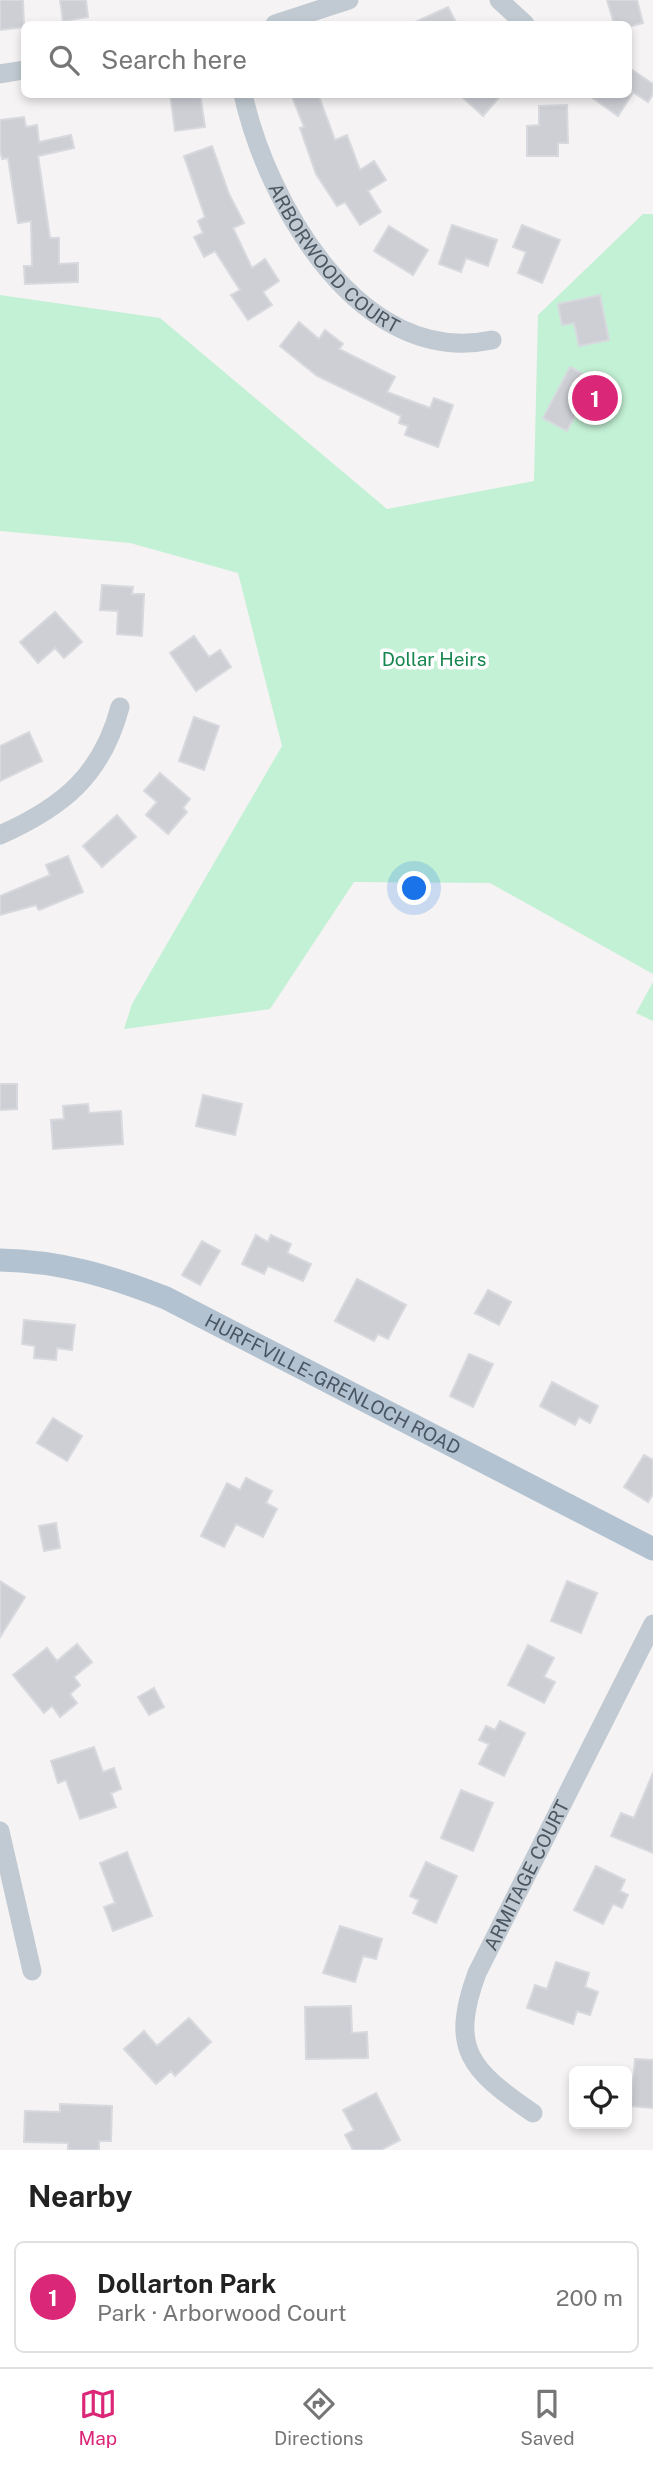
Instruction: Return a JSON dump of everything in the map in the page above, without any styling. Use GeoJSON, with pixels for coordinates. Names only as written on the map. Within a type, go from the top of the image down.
{"type":"FeatureCollection","features":[{"type":"Feature","properties":{"kind":"main road","name":"HURFFVILLE-GRENLOCH ROAD"},"geometry":{"type":"LineString","coordinates":[[0,1260],[39,1261],[70,1266],[111,1277],[166,1298],[653,1549]]}},
{"type":"Feature","properties":{"kind":"street"},"geometry":{"type":"LineString","coordinates":[[284,21],[349,0]]}},
{"type":"Feature","properties":{"kind":"street"},"geometry":{"type":"LineString","coordinates":[[499,0],[522,21]]}},
{"type":"Feature","properties":{"kind":"street"},"geometry":{"type":"LineString","coordinates":[[0,74],[21,70]]}},
{"type":"Feature","properties":{"kind":"street","name":"ARBORWOOD COURT"},"geometry":{"type":"LineString","coordinates":[[244,98],[255,143],[276,192],[309,245],[336,277],[386,319],[417,336],[457,344],[492,340]]}},
{"type":"Feature","properties":{"kind":"street"},"geometry":{"type":"LineString","coordinates":[[0,835],[56,804],[84,780],[105,752],[120,708]]}},
{"type":"Feature","properties":{"kind":"street","name":"ARMITAGE COURT"},"geometry":{"type":"LineString","coordinates":[[533,2113],[498,2090],[474,2061],[465,2043],[462,2022],[466,2002],[477,1973],[653,1624]]}},
{"type":"Feature","properties":{"kind":"street"},"geometry":{"type":"LineString","coordinates":[[0,1831],[32,1970]]}},
{"type":"Feature","properties":{"kind":"green space","name":"Dollar Heirs"},"geometry":{"type":"Polygon","coordinates":[[[643,214],[653,214],[653,974],[490,883],[354,882],[270,1009],[124,1029],[132,1004],[282,746],[238,573],[130,543],[0,531],[0,295],[160,318],[387,509],[534,481],[538,315],[643,214]]]}},
{"type":"Feature","properties":{"kind":"green space"},"geometry":{"type":"Polygon","coordinates":[[[653,982],[653,1021],[636,1013],[653,982]]]}},
{"type":"Feature","properties":{"kind":"building"},"geometry":{"type":"Polygon","coordinates":[[[0,0],[23,0],[24,21],[21,21],[21,27],[0,30],[0,0]]]}},
{"type":"Feature","properties":{"kind":"building"},"geometry":{"type":"Polygon","coordinates":[[[60,0],[86,0],[88,17],[63,21],[60,0]]]}},
{"type":"Feature","properties":{"kind":"building"},"geometry":{"type":"Polygon","coordinates":[[[607,0],[637,0],[643,23],[632,26],[632,21],[613,21],[607,0]]]}},
{"type":"Feature","properties":{"kind":"building"},"geometry":{"type":"Polygon","coordinates":[[[448,7],[455,21],[418,21],[448,7]]]}},
{"type":"Feature","properties":{"kind":"building"},"geometry":{"type":"Polygon","coordinates":[[[632,70],[653,84],[653,94],[648,102],[632,92],[632,70]]]}},
{"type":"Feature","properties":{"kind":"building"},"geometry":{"type":"Polygon","coordinates":[[[171,98],[201,98],[205,127],[175,131],[171,98]]]}},
{"type":"Feature","properties":{"kind":"building"},"geometry":{"type":"Polygon","coordinates":[[[293,98],[319,98],[335,140],[347,135],[360,170],[374,161],[386,180],[368,191],[381,212],[360,225],[345,202],[337,206],[316,174],[300,128],[304,127],[293,98]]]}},
{"type":"Feature","properties":{"kind":"building"},"geometry":{"type":"Polygon","coordinates":[[[463,98],[499,98],[483,116],[463,98]]]}},
{"type":"Feature","properties":{"kind":"building"},"geometry":{"type":"Polygon","coordinates":[[[593,98],[629,98],[618,116],[593,98]]]}},
{"type":"Feature","properties":{"kind":"building"},"geometry":{"type":"Polygon","coordinates":[[[567,105],[568,143],[558,143],[558,156],[527,156],[527,126],[539,125],[539,106],[567,105]]]}},
{"type":"Feature","properties":{"kind":"building"},"geometry":{"type":"Polygon","coordinates":[[[24,117],[26,127],[37,125],[39,142],[71,135],[74,148],[38,156],[50,238],[59,238],[59,264],[78,263],[78,282],[25,284],[24,266],[32,266],[31,221],[18,223],[8,158],[2,159],[0,149],[0,120],[24,117]]]}},
{"type":"Feature","properties":{"kind":"building"},"geometry":{"type":"Polygon","coordinates":[[[212,146],[229,194],[244,223],[233,228],[252,268],[265,259],[279,281],[263,292],[272,305],[248,320],[231,295],[240,290],[215,251],[204,257],[194,237],[203,233],[198,221],[205,217],[184,156],[212,146]]]}},
{"type":"Feature","properties":{"kind":"building"},"geometry":{"type":"Polygon","coordinates":[[[452,225],[497,240],[488,266],[466,258],[461,272],[439,264],[452,225]]]}},
{"type":"Feature","properties":{"kind":"building"},"geometry":{"type":"Polygon","coordinates":[[[522,225],[560,240],[542,283],[518,273],[526,252],[513,247],[522,225]]]}},
{"type":"Feature","properties":{"kind":"building"},"geometry":{"type":"Polygon","coordinates":[[[389,226],[428,250],[413,275],[374,251],[389,226]]]}},
{"type":"Feature","properties":{"kind":"building"},"geometry":{"type":"Polygon","coordinates":[[[600,295],[609,340],[579,346],[574,323],[562,325],[558,304],[600,295]]]}},
{"type":"Feature","properties":{"kind":"building"},"geometry":{"type":"Polygon","coordinates":[[[299,322],[319,339],[325,330],[343,344],[339,349],[395,377],[387,392],[430,408],[434,398],[453,405],[438,447],[405,435],[408,426],[399,423],[401,416],[317,376],[280,346],[299,322]]]}},
{"type":"Feature","properties":{"kind":"building"},"geometry":{"type":"Polygon","coordinates":[[[570,367],[594,380],[567,431],[543,418],[570,367]]]}},
{"type":"Feature","properties":{"kind":"building"},"geometry":{"type":"Polygon","coordinates":[[[102,585],[133,587],[132,594],[144,594],[142,636],[117,634],[118,611],[100,610],[102,585]]]}},
{"type":"Feature","properties":{"kind":"building"},"geometry":{"type":"Polygon","coordinates":[[[55,612],[82,642],[64,658],[55,648],[38,663],[20,642],[55,612]]]}},
{"type":"Feature","properties":{"kind":"building"},"geometry":{"type":"Polygon","coordinates":[[[194,636],[209,657],[220,650],[231,667],[196,691],[170,653],[194,636]]]}},
{"type":"Feature","properties":{"kind":"building"},"geometry":{"type":"Polygon","coordinates":[[[194,717],[219,726],[204,770],[179,761],[194,717]]]}},
{"type":"Feature","properties":{"kind":"building"},"geometry":{"type":"Polygon","coordinates":[[[29,732],[42,761],[0,781],[0,746],[29,732]]]}},
{"type":"Feature","properties":{"kind":"building"},"geometry":{"type":"Polygon","coordinates":[[[160,773],[190,799],[183,808],[187,812],[168,834],[146,815],[157,802],[144,791],[160,773]]]}},
{"type":"Feature","properties":{"kind":"building"},"geometry":{"type":"Polygon","coordinates":[[[117,815],[136,837],[102,867],[83,846],[117,815]]]}},
{"type":"Feature","properties":{"kind":"building"},"geometry":{"type":"Polygon","coordinates":[[[68,856],[83,892],[39,910],[36,905],[0,915],[0,896],[50,875],[46,865],[68,856]]]}},
{"type":"Feature","properties":{"kind":"building"},"geometry":{"type":"Polygon","coordinates":[[[0,1084],[17,1084],[17,1109],[0,1110],[0,1084]]]}},
{"type":"Feature","properties":{"kind":"building"},"geometry":{"type":"Polygon","coordinates":[[[203,1095],[242,1104],[235,1135],[196,1126],[203,1095]]]}},
{"type":"Feature","properties":{"kind":"building"},"geometry":{"type":"Polygon","coordinates":[[[88,1104],[89,1113],[121,1111],[123,1144],[53,1149],[51,1120],[64,1119],[63,1106],[88,1104]]]}},
{"type":"Feature","properties":{"kind":"building"},"geometry":{"type":"Polygon","coordinates":[[[256,1235],[268,1242],[271,1235],[291,1244],[287,1253],[311,1264],[303,1281],[268,1266],[264,1274],[242,1264],[256,1235]]]}},
{"type":"Feature","properties":{"kind":"building"},"geometry":{"type":"Polygon","coordinates":[[[202,1241],[220,1251],[200,1285],[182,1275],[202,1241]]]}},
{"type":"Feature","properties":{"kind":"building"},"geometry":{"type":"Polygon","coordinates":[[[357,1279],[406,1305],[388,1339],[378,1334],[374,1341],[335,1321],[357,1279]]]}},
{"type":"Feature","properties":{"kind":"building"},"geometry":{"type":"Polygon","coordinates":[[[488,1290],[511,1302],[499,1325],[475,1313],[488,1290]]]}},
{"type":"Feature","properties":{"kind":"building"},"geometry":{"type":"Polygon","coordinates":[[[24,1320],[75,1325],[72,1350],[57,1348],[56,1360],[34,1358],[35,1346],[22,1344],[24,1320]]]}},
{"type":"Feature","properties":{"kind":"building"},"geometry":{"type":"Polygon","coordinates":[[[469,1354],[493,1364],[473,1407],[450,1396],[469,1354]]]}},
{"type":"Feature","properties":{"kind":"building"},"geometry":{"type":"Polygon","coordinates":[[[552,1382],[598,1406],[590,1423],[579,1417],[575,1425],[540,1406],[552,1382]]]}},
{"type":"Feature","properties":{"kind":"building"},"geometry":{"type":"Polygon","coordinates":[[[53,1418],[82,1436],[67,1461],[37,1443],[53,1418]]]}},
{"type":"Feature","properties":{"kind":"building"},"geometry":{"type":"Polygon","coordinates":[[[644,1455],[653,1460],[653,1494],[648,1502],[624,1487],[644,1455]]]}},
{"type":"Feature","properties":{"kind":"building"},"geometry":{"type":"Polygon","coordinates":[[[246,1478],[272,1491],[266,1503],[277,1509],[263,1537],[236,1524],[224,1547],[201,1536],[227,1483],[240,1490],[246,1478]]]}},
{"type":"Feature","properties":{"kind":"building"},"geometry":{"type":"Polygon","coordinates":[[[56,1523],[60,1548],[44,1551],[39,1526],[56,1523]]]}},
{"type":"Feature","properties":{"kind":"building"},"geometry":{"type":"Polygon","coordinates":[[[0,1581],[25,1597],[0,1637],[0,1581]]]}},
{"type":"Feature","properties":{"kind":"building"},"geometry":{"type":"Polygon","coordinates":[[[567,1581],[597,1593],[581,1633],[551,1621],[567,1581]]]}},
{"type":"Feature","properties":{"kind":"building"},"geometry":{"type":"Polygon","coordinates":[[[77,1644],[92,1662],[74,1677],[80,1685],[70,1694],[77,1703],[60,1717],[52,1706],[44,1713],[13,1675],[47,1648],[57,1661],[77,1644]]]}},
{"type":"Feature","properties":{"kind":"building"},"geometry":{"type":"Polygon","coordinates":[[[528,1645],[554,1658],[544,1677],[555,1682],[544,1703],[508,1685],[528,1645]]]}},
{"type":"Feature","properties":{"kind":"building"},"geometry":{"type":"Polygon","coordinates":[[[154,1688],[164,1707],[149,1715],[138,1697],[154,1688]]]}},
{"type":"Feature","properties":{"kind":"building"},"geometry":{"type":"Polygon","coordinates":[[[500,1721],[525,1733],[504,1776],[479,1764],[489,1744],[479,1740],[486,1726],[495,1730],[500,1721]]]}},
{"type":"Feature","properties":{"kind":"building"},"geometry":{"type":"Polygon","coordinates":[[[94,1747],[103,1772],[114,1768],[121,1789],[111,1793],[116,1807],[80,1819],[66,1780],[58,1783],[51,1761],[94,1747]]]}},
{"type":"Feature","properties":{"kind":"building"},"geometry":{"type":"Polygon","coordinates":[[[653,1773],[653,1853],[611,1836],[621,1813],[634,1818],[653,1773]]]}},
{"type":"Feature","properties":{"kind":"building"},"geometry":{"type":"Polygon","coordinates":[[[461,1790],[493,1803],[473,1851],[441,1838],[461,1790]]]}},
{"type":"Feature","properties":{"kind":"building"},"geometry":{"type":"Polygon","coordinates":[[[127,1852],[152,1916],[113,1931],[104,1907],[115,1903],[100,1863],[127,1852]]]}},
{"type":"Feature","properties":{"kind":"building"},"geometry":{"type":"Polygon","coordinates":[[[426,1862],[457,1876],[436,1923],[413,1913],[419,1900],[410,1896],[426,1862]]]}},
{"type":"Feature","properties":{"kind":"building"},"geometry":{"type":"Polygon","coordinates":[[[596,1866],[625,1880],[620,1891],[628,1895],[622,1908],[613,1904],[603,1924],[574,1910],[596,1866]]]}},
{"type":"Feature","properties":{"kind":"building"},"geometry":{"type":"Polygon","coordinates":[[[340,1926],[382,1939],[376,1959],[363,1956],[355,1982],[323,1973],[340,1926]]]}},
{"type":"Feature","properties":{"kind":"building"},"geometry":{"type":"Polygon","coordinates":[[[556,1962],[589,1973],[585,1987],[598,1992],[590,2015],[577,2011],[573,2024],[527,2008],[535,1985],[547,1989],[556,1962]]]}},
{"type":"Feature","properties":{"kind":"building"},"geometry":{"type":"Polygon","coordinates":[[[351,2006],[352,2033],[367,2032],[368,2058],[306,2059],[305,2007],[351,2006]]]}},
{"type":"Feature","properties":{"kind":"building"},"geometry":{"type":"Polygon","coordinates":[[[189,2018],[211,2042],[175,2076],[171,2071],[156,2084],[124,2049],[144,2031],[157,2046],[189,2018]]]}},
{"type":"Feature","properties":{"kind":"building"},"geometry":{"type":"Polygon","coordinates":[[[635,2059],[653,2060],[653,2108],[632,2106],[635,2059]]]}},
{"type":"Feature","properties":{"kind":"building"},"geometry":{"type":"Polygon","coordinates":[[[376,2093],[400,2140],[381,2150],[353,2150],[345,2135],[354,2130],[343,2110],[376,2093]]]}},
{"type":"Feature","properties":{"kind":"building"},"geometry":{"type":"Polygon","coordinates":[[[60,2104],[112,2106],[111,2141],[99,2141],[99,2150],[68,2150],[68,2143],[24,2142],[25,2111],[60,2112],[60,2104]]]}},
{"type":"Feature","properties":{"kind":"place","name":"Dollarton Park"},"geometry":{"type":"Point","coordinates":[595,398]}}]}
